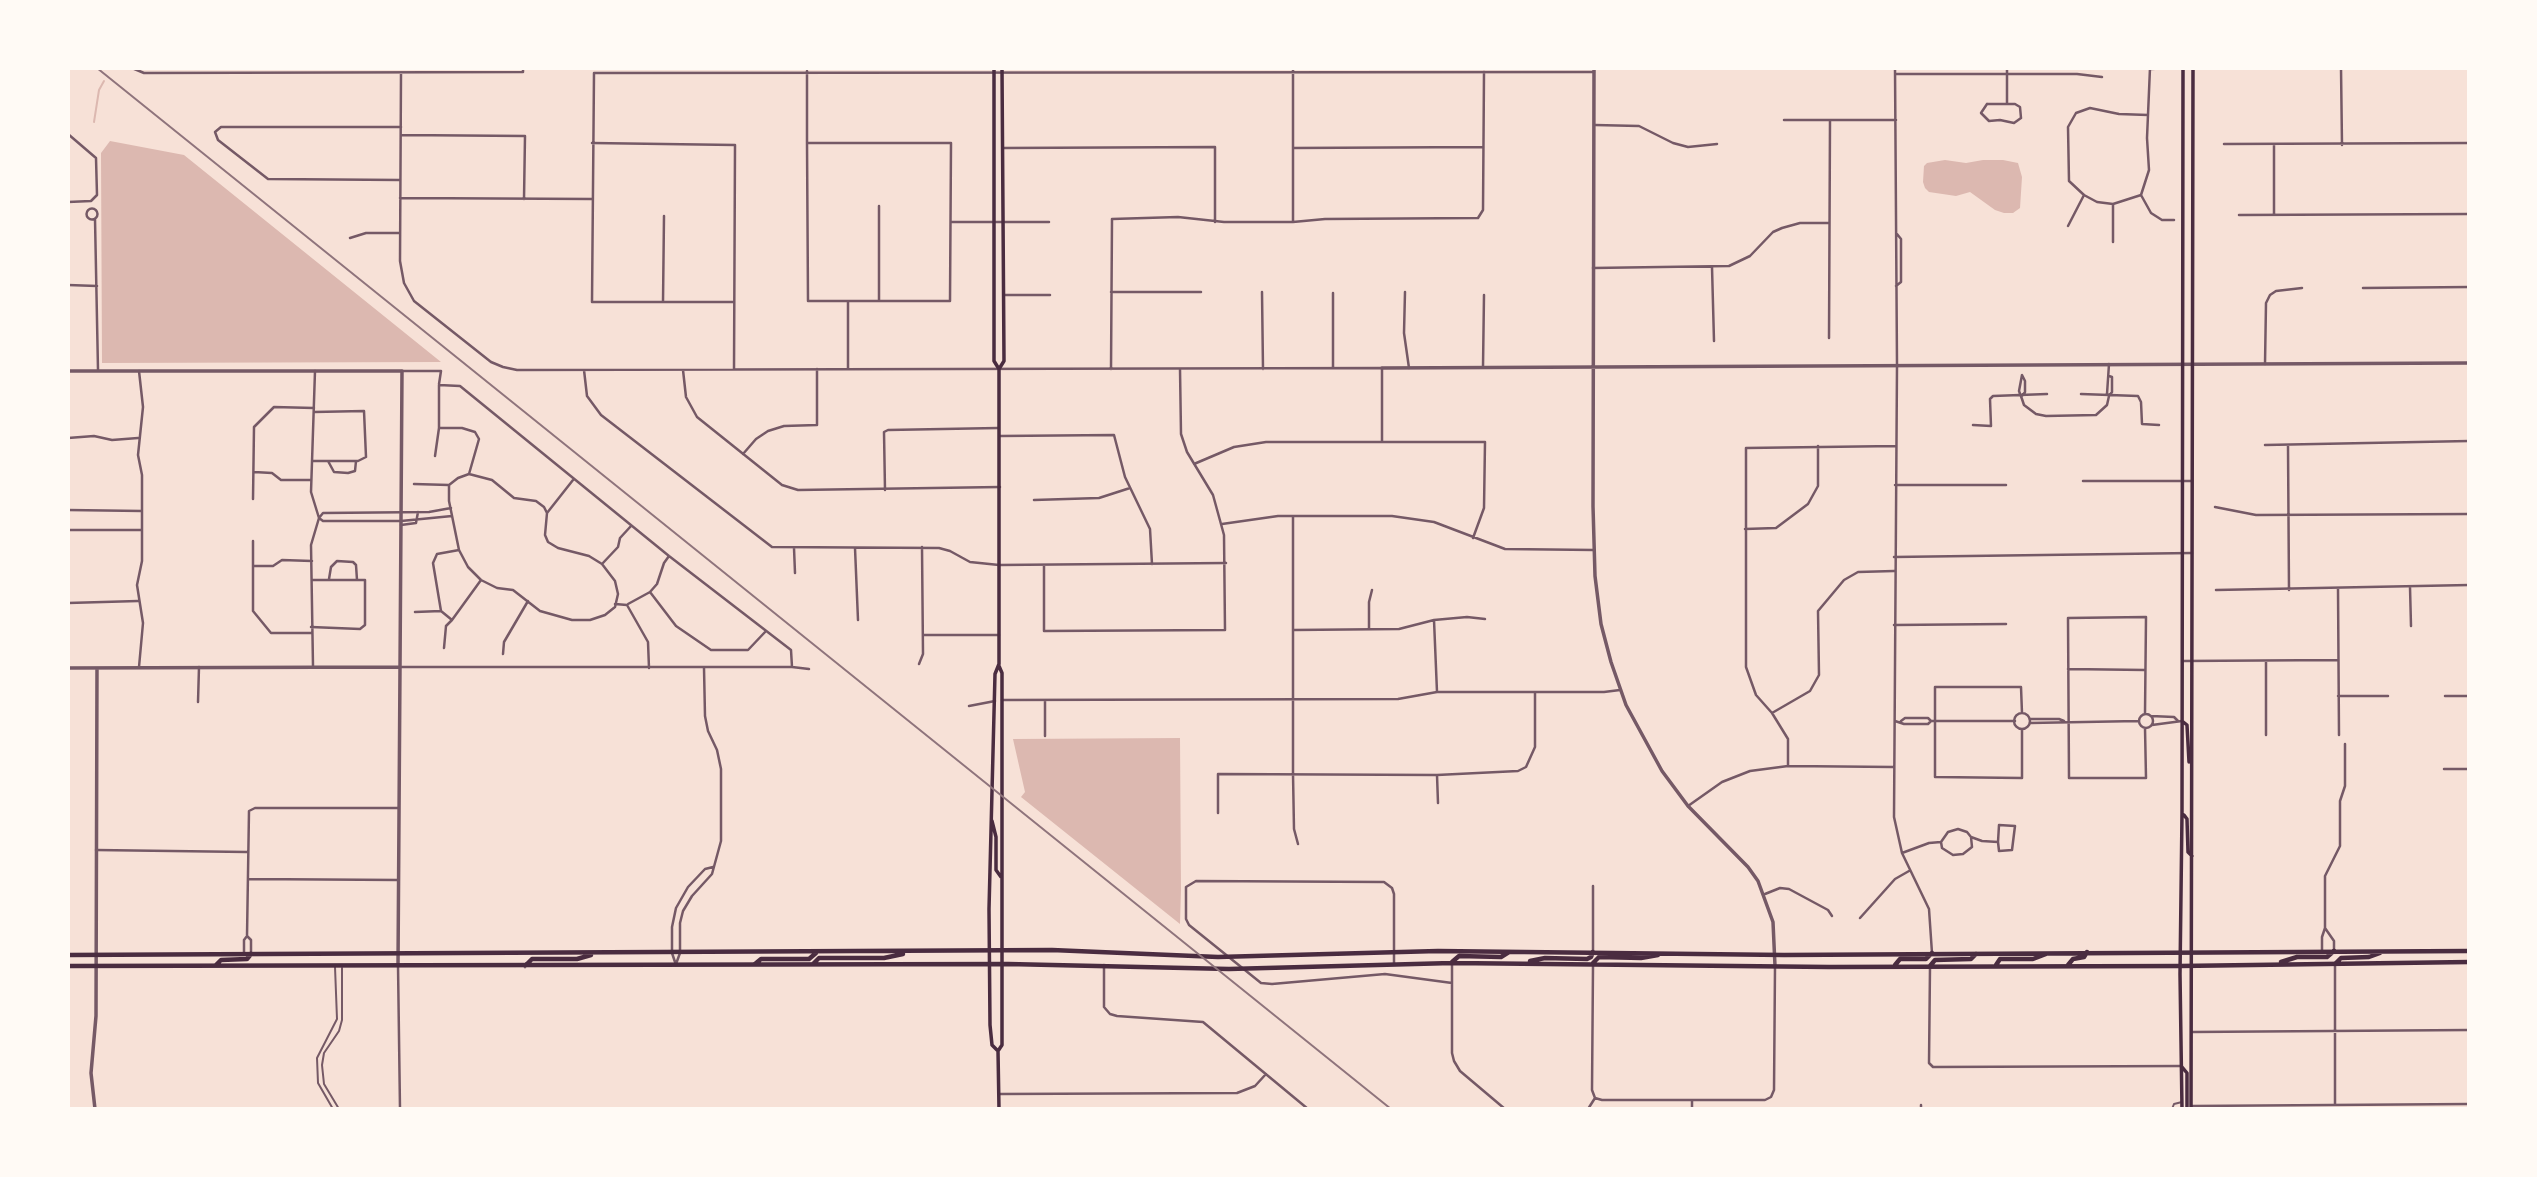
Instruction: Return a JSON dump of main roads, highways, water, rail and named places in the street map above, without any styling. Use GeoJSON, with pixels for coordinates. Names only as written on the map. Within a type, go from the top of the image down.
{"type":"FeatureCollection","features":[{"type":"Feature","properties":{"kind":"main road"},"geometry":{"type":"LineString","coordinates":[[2183,68],[2180,966],[2182,1102],[2188,1108]]}},
{"type":"Feature","properties":{"kind":"main road"},"geometry":{"type":"LineString","coordinates":[[2188,1108],[2192,856],[2193,68]]}},
{"type":"Feature","properties":{"kind":"main road"},"geometry":{"type":"LineString","coordinates":[[994,70],[994,362],[999,369]]}},
{"type":"Feature","properties":{"kind":"main road"},"geometry":{"type":"LineString","coordinates":[[999,1109],[998,1051],[1002,1045],[1002,673],[999,664],[999,369],[1004,361],[1002,70]]}},
{"type":"Feature","properties":{"kind":"main road"},"geometry":{"type":"LineString","coordinates":[[998,1051],[992,1045],[991,1035],[989,951],[995,674],[999,664]]}},
{"type":"Feature","properties":{"kind":"main road"},"geometry":{"type":"LineString","coordinates":[[2180,721],[2187,725],[2187,753],[2191,771]]}},
{"type":"Feature","properties":{"kind":"main road"},"geometry":{"type":"LineString","coordinates":[[2182,814],[2187,819],[2188,852],[2192,856]]}},
{"type":"Feature","properties":{"kind":"main road"},"geometry":{"type":"LineString","coordinates":[[991,816],[996,837],[996,870],[1001,877]]}},
{"type":"Feature","properties":{"kind":"main road"},"geometry":{"type":"LineString","coordinates":[[813,964],[819,958],[884,958],[918,951]]}},
{"type":"Feature","properties":{"kind":"main road"},"geometry":{"type":"LineString","coordinates":[[68,955],[1070,951],[1197,957],[1510,951],[1669,953],[1930,966],[2469,962]]}},
{"type":"Feature","properties":{"kind":"main road"},"geometry":{"type":"LineString","coordinates":[[1452,963],[1459,956],[1501,957],[1510,951]]}},
{"type":"Feature","properties":{"kind":"main road"},"geometry":{"type":"LineString","coordinates":[[2273,964],[2297,957],[2327,957],[2334,951]]}},
{"type":"Feature","properties":{"kind":"main road"},"geometry":{"type":"LineString","coordinates":[[2335,964],[2341,958],[2369,957],[2384,951]]}},
{"type":"Feature","properties":{"kind":"main road"},"geometry":{"type":"LineString","coordinates":[[68,966],[1001,964],[1229,969],[1452,963],[1593,964],[1775,960],[1932,953],[2469,951]]}},
{"type":"Feature","properties":{"kind":"main road"},"geometry":{"type":"LineString","coordinates":[[1519,963],[1545,958],[1587,958],[1591,957],[1593,952]]}},
{"type":"Feature","properties":{"kind":"main road"},"geometry":{"type":"LineString","coordinates":[[2067,965],[2087,952]]}},
{"type":"Feature","properties":{"kind":"main road"},"geometry":{"type":"LineString","coordinates":[[525,966],[532,959],[577,959],[600,953]]}},
{"type":"Feature","properties":{"kind":"main road"},"geometry":{"type":"LineString","coordinates":[[754,964],[761,959],[809,958],[816,953]]}},
{"type":"Feature","properties":{"kind":"main road"},"geometry":{"type":"LineString","coordinates":[[1593,964],[1599,957],[1642,958],[1669,953]]}},
{"type":"Feature","properties":{"kind":"main road"},"geometry":{"type":"LineString","coordinates":[[1895,965],[1900,959],[1926,959],[1932,953]]}},
{"type":"Feature","properties":{"kind":"main road"},"geometry":{"type":"LineString","coordinates":[[1996,965],[2000,959],[2033,959],[2050,953]]}},
{"type":"Feature","properties":{"kind":"main road"},"geometry":{"type":"LineString","coordinates":[[215,965],[221,960],[243,960],[251,954]]}},
{"type":"Feature","properties":{"kind":"main road"},"geometry":{"type":"LineString","coordinates":[[1930,966],[1938,959],[1971,959],[1977,954]]}},
{"type":"Feature","properties":{"kind":"main road"},"geometry":{"type":"LineString","coordinates":[[2182,1066],[2187,1073],[2188,1108]]}},
{"type":"Feature","properties":{"kind":"waterway"},"geometry":{"type":"LineString","coordinates":[[94,122],[99,90],[104,81]]}},
{"type":"Feature","properties":{"kind":"railway"},"geometry":{"type":"LineString","coordinates":[[97,68],[1391,1109]]}}]}
